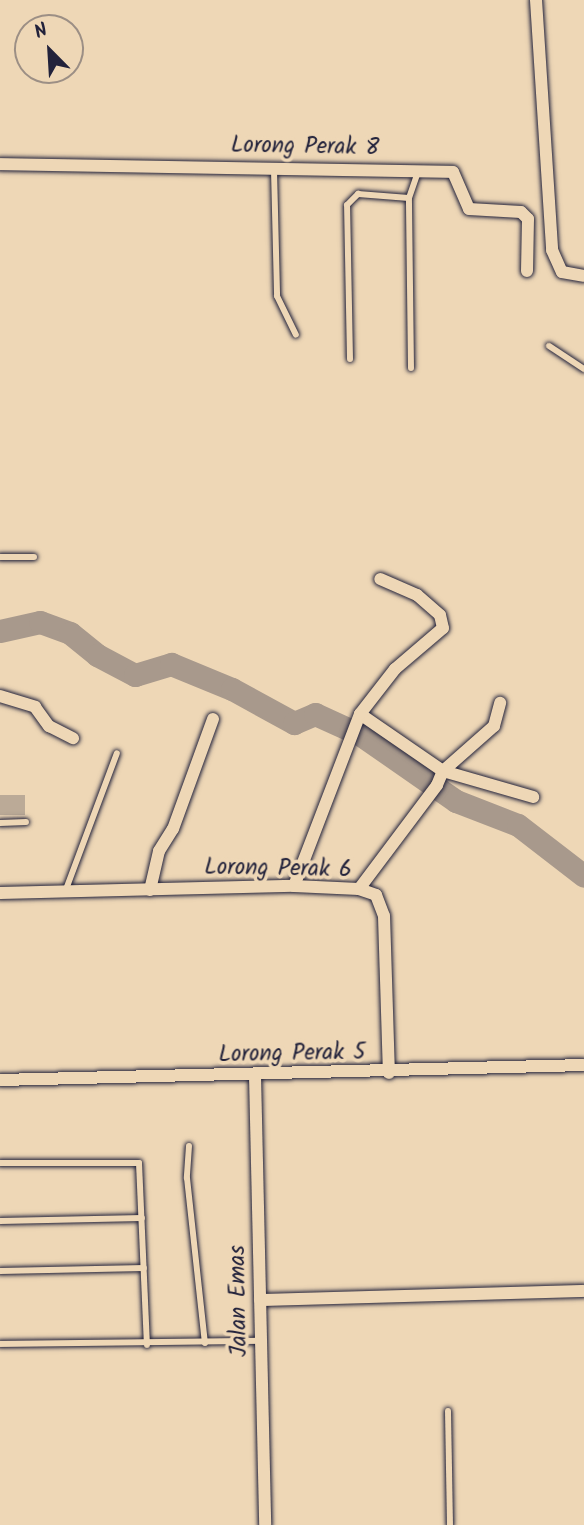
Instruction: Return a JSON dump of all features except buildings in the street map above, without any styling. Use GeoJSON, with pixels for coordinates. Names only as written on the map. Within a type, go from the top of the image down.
{"type":"FeatureCollection","features":[{"type":"Feature","properties":{"kind":"street"},"geometry":{"type":"LineString","coordinates":[[536,0],[552,250],[562,272],[584,276]]}},
{"type":"Feature","properties":{"kind":"street","name":"Lorong Perak 8"},"geometry":{"type":"LineString","coordinates":[[0,164],[453,172],[469,209],[521,212],[529,228],[527,271]]}},
{"type":"Feature","properties":{"kind":"street"},"geometry":{"type":"LineString","coordinates":[[294,886],[360,714],[395,669],[443,628],[440,615],[417,595],[380,579]]}},
{"type":"Feature","properties":{"kind":"street"},"geometry":{"type":"LineString","coordinates":[[0,696],[35,707],[49,726],[73,738]]}},
{"type":"Feature","properties":{"kind":"street"},"geometry":{"type":"LineString","coordinates":[[359,889],[433,790],[443,771],[494,726],[500,703]]}},
{"type":"Feature","properties":{"kind":"street"},"geometry":{"type":"LineString","coordinates":[[360,714],[443,771],[533,797]]}},
{"type":"Feature","properties":{"kind":"street"},"geometry":{"type":"LineString","coordinates":[[150,890],[159,851],[173,829],[213,719]]}},
{"type":"Feature","properties":{"kind":"street","name":"Lorong Perak 6"},"geometry":{"type":"LineString","coordinates":[[0,894],[294,886],[359,889],[376,895],[384,916],[389,1073]]}},
{"type":"Feature","properties":{"kind":"street","name":"Lorong Perak 5"},"geometry":{"type":"LineString","coordinates":[[0,1080],[389,1073],[584,1065]]}},
{"type":"Feature","properties":{"kind":"street","name":"Jalan Emas"},"geometry":{"type":"LineString","coordinates":[[255,1075],[265,1525]]}},
{"type":"Feature","properties":{"kind":"street"},"geometry":{"type":"LineString","coordinates":[[260,1300],[584,1291]]}},
{"type":"Feature","properties":{"kind":"lane"},"geometry":{"type":"LineString","coordinates":[[274,168],[277,296],[296,335]]}},
{"type":"Feature","properties":{"kind":"lane"},"geometry":{"type":"LineString","coordinates":[[411,368],[409,198],[419,170]]}},
{"type":"Feature","properties":{"kind":"lane"},"geometry":{"type":"LineString","coordinates":[[350,359],[347,205],[358,194],[409,198]]}},
{"type":"Feature","properties":{"kind":"lane"},"geometry":{"type":"LineString","coordinates":[[549,346],[584,369]]}},
{"type":"Feature","properties":{"kind":"lane"},"geometry":{"type":"LineString","coordinates":[[0,557],[34,557]]}},
{"type":"Feature","properties":{"kind":"lane"},"geometry":{"type":"LineString","coordinates":[[65,892],[117,753]]}},
{"type":"Feature","properties":{"kind":"lane"},"geometry":{"type":"LineString","coordinates":[[0,823],[26,822]]}},
{"type":"Feature","properties":{"kind":"lane"},"geometry":{"type":"LineString","coordinates":[[189,1146],[187,1178],[205,1343]]}},
{"type":"Feature","properties":{"kind":"lane"},"geometry":{"type":"LineString","coordinates":[[0,1163],[139,1163],[147,1345]]}},
{"type":"Feature","properties":{"kind":"lane"},"geometry":{"type":"LineString","coordinates":[[0,1221],[142,1218]]}},
{"type":"Feature","properties":{"kind":"lane"},"geometry":{"type":"LineString","coordinates":[[0,1271],[144,1268]]}},
{"type":"Feature","properties":{"kind":"lane"},"geometry":{"type":"LineString","coordinates":[[0,1345],[147,1345],[261,1341]]}},
{"type":"Feature","properties":{"kind":"lane"},"geometry":{"type":"LineString","coordinates":[[447,1411],[450,1525]]}},
{"type":"Feature","properties":{"kind":"waterway"},"geometry":{"type":"LineString","coordinates":[[0,631],[40,622],[70,633],[97,655],[135,675],[171,664],[232,689],[294,723],[315,714],[361,735],[456,801],[518,825],[584,876]]}}]}
